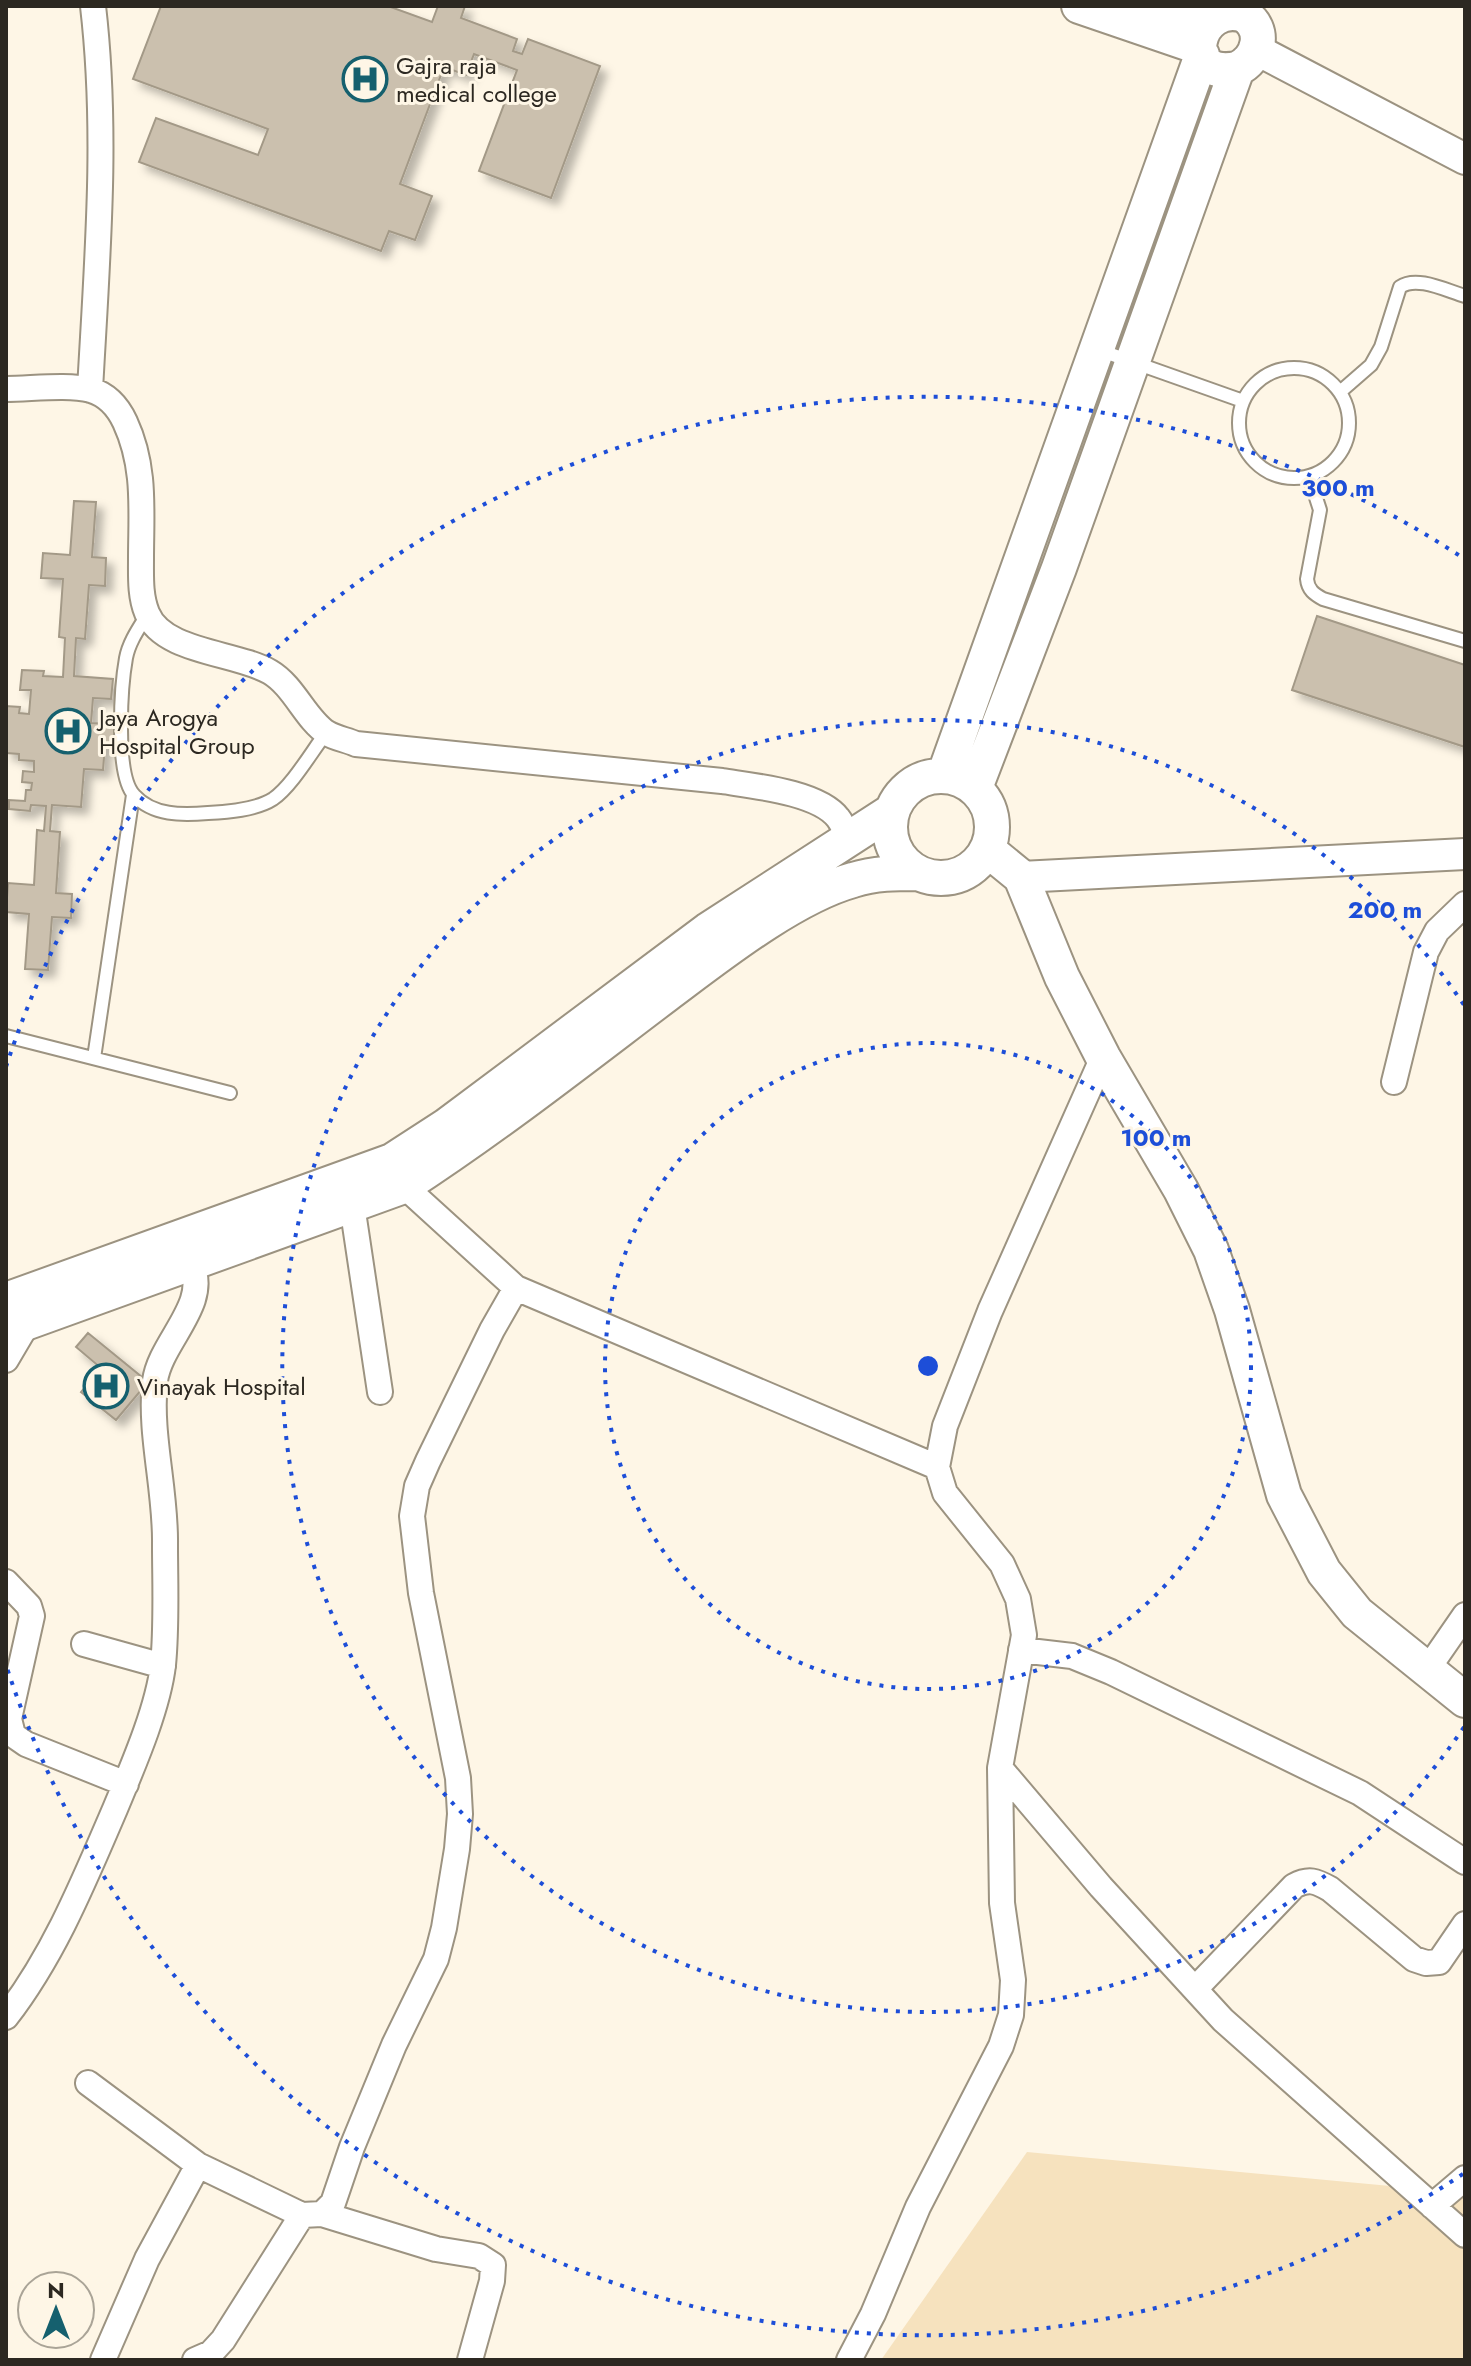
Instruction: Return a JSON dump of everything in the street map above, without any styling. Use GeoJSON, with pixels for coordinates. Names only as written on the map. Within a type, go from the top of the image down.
{"type":"FeatureCollection","features":[{"type":"Feature","properties":{"kind":"main road"},"geometry":{"type":"LineString","coordinates":[[1079,6],[1206,29]]}},
{"type":"Feature","properties":{"kind":"main road"},"geometry":{"type":"LineString","coordinates":[[1151,6],[1206,29]]}},
{"type":"Feature","properties":{"kind":"main road"},"geometry":{"type":"LineString","coordinates":[[1228,10],[1237,12],[1244,15],[1253,38],[1059,568],[960,782],[1096,349],[1206,29],[1228,10]]}},
{"type":"Feature","properties":{"kind":"main road"},"geometry":{"type":"LineString","coordinates":[[1206,29],[1214,66],[1229,70],[1253,38]]}},
{"type":"Feature","properties":{"kind":"main road"},"geometry":{"type":"LineString","coordinates":[[14,1317],[462,1148],[723,952],[811,897],[852,880],[889,872],[919,873],[939,878],[959,876],[976,865],[988,850],[993,834],[992,816],[986,801],[960,782],[928,777],[900,796],[892,811],[890,828],[893,844],[903,861],[919,873]]}},
{"type":"Feature","properties":{"kind":"main road"},"geometry":{"type":"LineString","coordinates":[[14,1317],[191,1265],[352,1205],[398,1173],[446,1126],[708,930],[892,811]]}},
{"type":"Feature","properties":{"kind":"main road"},"geometry":{"type":"LineString","coordinates":[[988,850],[1021,877],[1062,977],[1103,1057],[1181,1190],[1211,1250],[1232,1310],[1284,1495],[1324,1572],[1357,1613],[1465,1700]]}},
{"type":"Feature","properties":{"kind":"street"},"geometry":{"type":"LineString","coordinates":[[90,390],[103,161],[99,54],[93,6]]}},
{"type":"Feature","properties":{"kind":"street"},"geometry":{"type":"LineString","coordinates":[[1253,38],[1465,159]]}},
{"type":"Feature","properties":{"kind":"street"},"geometry":{"type":"LineString","coordinates":[[6,389],[90,390],[108,398],[119,411],[137,447],[141,480],[141,589],[147,615],[164,633],[189,646],[270,672],[282,681],[326,733],[356,744],[722,781],[778,790],[817,803],[837,816],[849,841]]}},
{"type":"Feature","properties":{"kind":"street"},"geometry":{"type":"LineString","coordinates":[[1021,877],[1465,854]]}},
{"type":"Feature","properties":{"kind":"street"},"geometry":{"type":"LineString","coordinates":[[1394,1082],[1426,952],[1437,931],[1465,904]]}},
{"type":"Feature","properties":{"kind":"street"},"geometry":{"type":"LineString","coordinates":[[849,2360],[873,2314],[918,2207],[1001,2046],[1011,2015],[1013,1980],[1002,1903],[1000,1768],[1024,1635],[1018,1599],[1002,1564],[945,1493],[937,1467],[945,1426],[990,1311],[1103,1057]]}},
{"type":"Feature","properties":{"kind":"street"},"geometry":{"type":"LineString","coordinates":[[398,1173],[516,1288],[937,1467]]}},
{"type":"Feature","properties":{"kind":"street"},"geometry":{"type":"LineString","coordinates":[[352,1205],[380,1392]]}},
{"type":"Feature","properties":{"kind":"street"},"geometry":{"type":"LineString","coordinates":[[6,2017],[29,1988],[79,1893],[135,1762],[163,1666],[166,1508],[153,1407],[156,1376],[198,1286],[191,1265]]}},
{"type":"Feature","properties":{"kind":"street"},"geometry":{"type":"LineString","coordinates":[[195,2360],[211,2353],[223,2340],[312,2214],[333,2203],[352,2147],[394,2045],[436,1959],[444,1928],[460,1814],[458,1778],[421,1593],[412,1516],[417,1486],[428,1461],[516,1288]]}},
{"type":"Feature","properties":{"kind":"street"},"geometry":{"type":"LineString","coordinates":[[6,1360],[14,1317]]}},
{"type":"Feature","properties":{"kind":"street"},"geometry":{"type":"LineString","coordinates":[[8,1593],[29,1606],[32,1616],[9,1719],[13,1735],[26,1744],[126,1784]]}},
{"type":"Feature","properties":{"kind":"street"},"geometry":{"type":"LineString","coordinates":[[1427,1670],[1465,1615]]}},
{"type":"Feature","properties":{"kind":"street"},"geometry":{"type":"LineString","coordinates":[[84,1644],[163,1666]]}},
{"type":"Feature","properties":{"kind":"street"},"geometry":{"type":"LineString","coordinates":[[1021,1650],[1072,1656],[1111,1672],[1360,1793],[1462,1857],[1465,1862]]}},
{"type":"Feature","properties":{"kind":"street"},"geometry":{"type":"LineString","coordinates":[[1000,1768],[1101,1887],[1223,2020],[1465,2235]]}},
{"type":"Feature","properties":{"kind":"street"},"geometry":{"type":"LineString","coordinates":[[1195,1989],[1294,1886],[1304,1881],[1315,1881],[1330,1889],[1414,1959],[1426,1963],[1439,1962],[1461,1943]]}},
{"type":"Feature","properties":{"kind":"street"},"geometry":{"type":"LineString","coordinates":[[88,2083],[198,2165],[312,2214],[436,2249],[479,2256],[493,2265],[492,2281],[470,2360]]}},
{"type":"Feature","properties":{"kind":"street"},"geometry":{"type":"LineString","coordinates":[[103,2360],[147,2259],[198,2165]]}},
{"type":"Feature","properties":{"kind":"street"},"geometry":{"type":"LineString","coordinates":[[1432,2206],[1465,2178]]}},
{"type":"Feature","properties":{"kind":"lane"},"geometry":{"type":"LineString","coordinates":[[1340,392],[1371,365],[1381,347],[1400,287],[1407,282],[1417,282],[1465,296]]}},
{"type":"Feature","properties":{"kind":"lane"},"geometry":{"type":"LineString","coordinates":[[1096,349],[1243,401]]}},
{"type":"Feature","properties":{"kind":"lane"},"geometry":{"type":"LineString","coordinates":[[1297,368],[1314,372],[1329,380],[1340,392],[1348,410],[1350,429],[1344,447],[1333,463],[1318,474],[1299,479],[1280,477],[1262,469],[1248,456],[1240,438],[1238,420],[1243,401],[1252,387],[1280,369],[1297,368]]}},
{"type":"Feature","properties":{"kind":"lane"},"geometry":{"type":"LineString","coordinates":[[1309,476],[1320,510],[1307,579],[1313,593],[1323,599],[1465,641]]}},
{"type":"Feature","properties":{"kind":"lane"},"geometry":{"type":"LineString","coordinates":[[94,1058],[133,795],[121,764],[126,657],[134,635],[147,615]]}},
{"type":"Feature","properties":{"kind":"lane"},"geometry":{"type":"LineString","coordinates":[[133,795],[152,809],[181,815],[225,812],[264,803],[282,790],[326,733]]}},
{"type":"Feature","properties":{"kind":"lane"},"geometry":{"type":"LineString","coordinates":[[6,1036],[230,1093]]}},
{"type":"Feature","properties":{"kind":"shaded area"},"geometry":{"type":"Polygon","coordinates":[[[1027,2152],[1465,2193],[1465,2360],[881,2360],[1027,2152]]]}},
{"type":"Feature","properties":{"kind":"building"},"geometry":{"type":"Polygon","coordinates":[[[161,6],[388,6],[432,22],[438,6],[465,6],[461,18],[517,39],[513,51],[522,54],[528,39],[600,66],[551,198],[479,171],[517,70],[474,54],[466,75],[444,67],[400,184],[432,196],[415,240],[389,231],[381,251],[139,162],[156,118],[258,155],[268,129],[133,79],[161,6]]]}},
{"type":"Feature","properties":{"kind":"building"},"geometry":{"type":"Polygon","coordinates":[[[74,501],[96,502],[92,557],[106,558],[105,586],[89,585],[85,639],[76,638],[74,676],[113,679],[111,699],[93,698],[91,723],[116,724],[116,745],[105,745],[103,770],[84,769],[81,807],[52,805],[50,831],[60,832],[56,893],[72,894],[71,918],[52,917],[48,970],[25,969],[29,914],[6,912],[8,883],[34,885],[37,830],[44,831],[46,806],[31,805],[30,811],[9,809],[9,800],[25,801],[26,790],[31,790],[32,783],[22,782],[23,771],[34,772],[34,761],[19,760],[19,754],[6,753],[6,706],[20,707],[19,713],[29,714],[31,690],[20,690],[22,670],[44,671],[43,676],[63,677],[65,638],[59,637],[63,579],[41,578],[43,553],[70,555],[74,501]]]}},
{"type":"Feature","properties":{"kind":"building"},"geometry":{"type":"Polygon","coordinates":[[[1317,616],[1465,665],[1465,747],[1292,690],[1317,616]]]}},
{"type":"Feature","properties":{"kind":"building"},"geometry":{"type":"Polygon","coordinates":[[[88,1333],[148,1382],[116,1420],[81,1392],[101,1368],[76,1347],[88,1333]]]}},
{"type":"Feature","properties":{"kind":"place","name":"Gajra raja medical college"},"geometry":{"type":"Point","coordinates":[365,79]}},
{"type":"Feature","properties":{"kind":"place","name":"Jaya Arogya Hospital Group"},"geometry":{"type":"Point","coordinates":[68,731]}},
{"type":"Feature","properties":{"kind":"place","name":"Vinayak Hospital"},"geometry":{"type":"Point","coordinates":[106,1386]}}]}
